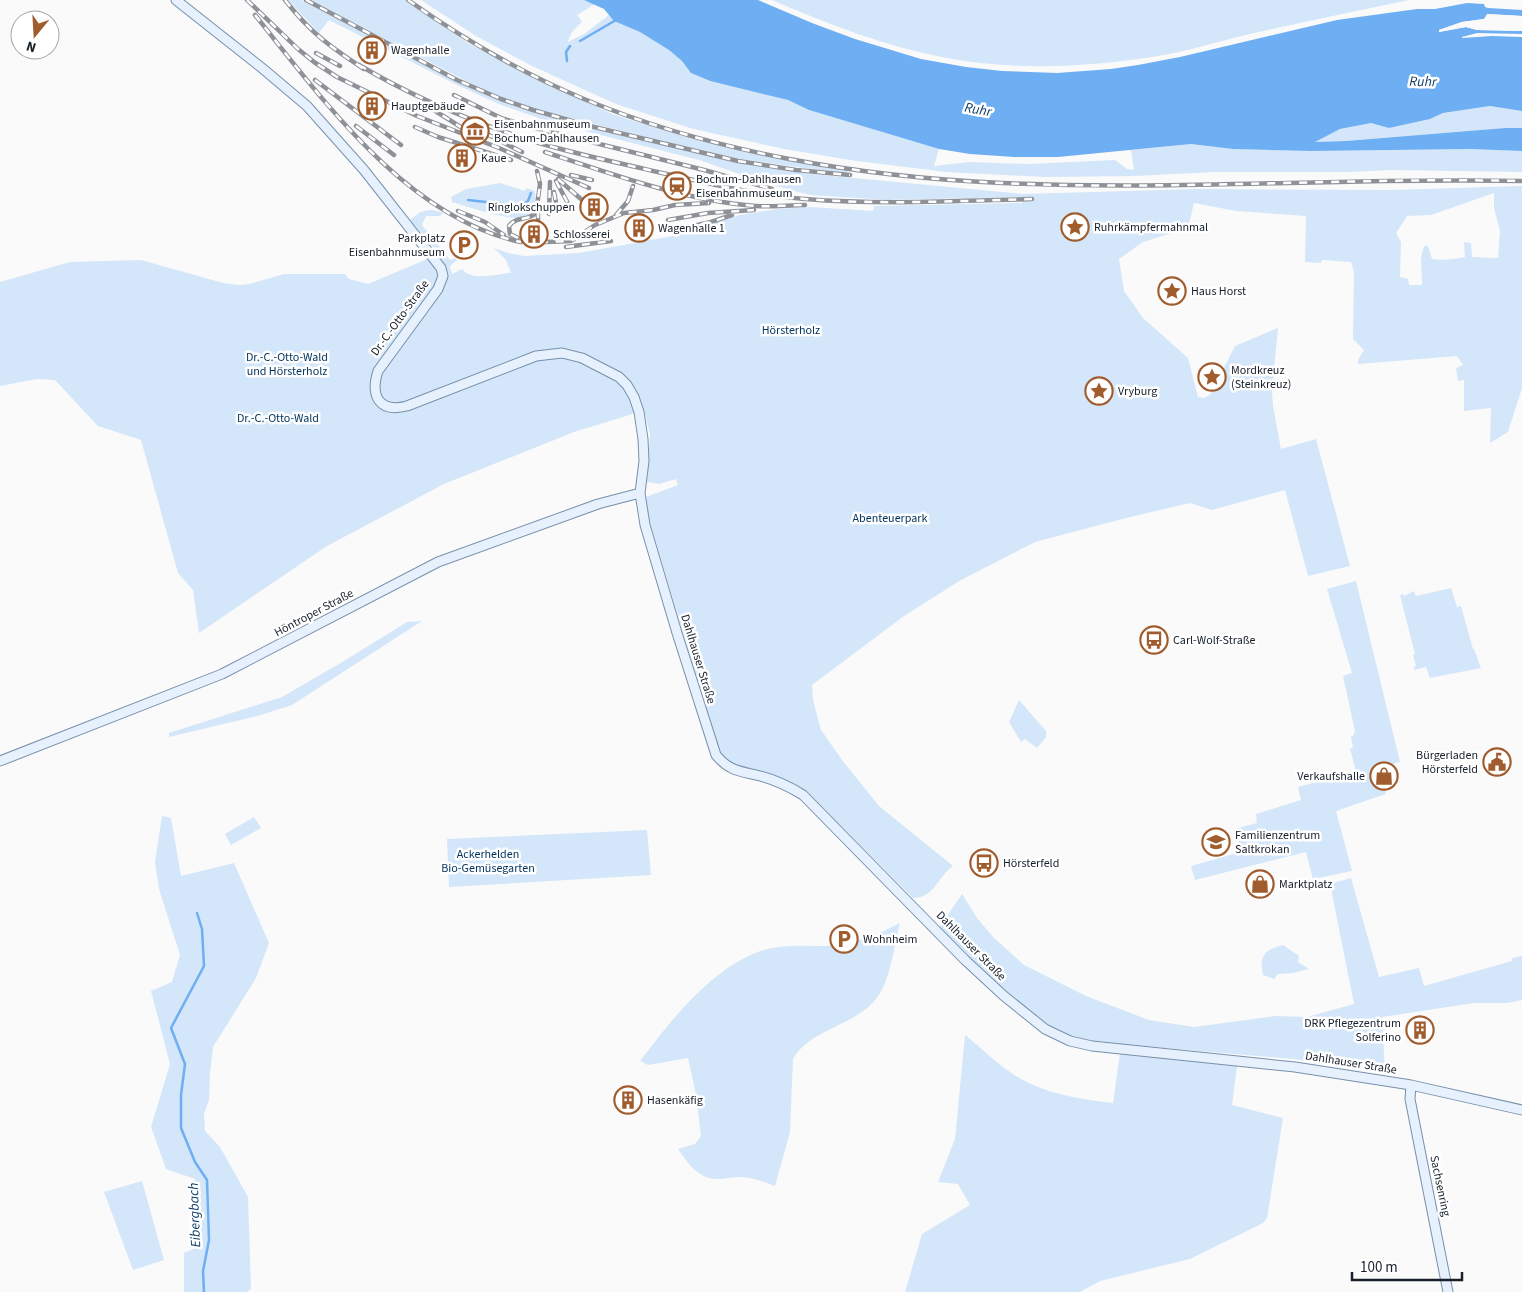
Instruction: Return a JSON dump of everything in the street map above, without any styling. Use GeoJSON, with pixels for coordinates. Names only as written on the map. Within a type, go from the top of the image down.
{"type":"FeatureCollection","features":[{"type":"Feature","properties":{"kind":"street","name":"Dr.-C.-Otto-Straße"},"geometry":{"type":"LineString","coordinates":[[176,0],[307,106],[364,170],[441,268],[443,276],[438,289],[378,371],[374,392],[382,404],[390,408],[407,406],[536,356],[562,353],[582,358],[619,377],[631,391],[639,412]]}},
{"type":"Feature","properties":{"kind":"street","name":"Dahlhauser Straße"},"geometry":{"type":"LineString","coordinates":[[639,412],[644,449],[640,493],[645,525],[716,755],[728,767],[736,771],[772,780],[792,788],[803,795],[965,960],[1032,1020],[1063,1038],[1092,1046],[1295,1067],[1411,1085],[1522,1110]]}},
{"type":"Feature","properties":{"kind":"street","name":"Höntroper Straße"},"geometry":{"type":"LineString","coordinates":[[0,761],[222,674],[438,562],[598,504],[640,493]]}},
{"type":"Feature","properties":{"kind":"street","name":"Sachsenring"},"geometry":{"type":"LineString","coordinates":[[1411,1085],[1410,1099],[1448,1292]]}},
{"type":"Feature","properties":{"kind":"green space"},"geometry":{"type":"Polygon","coordinates":[[[288,0],[301,0],[443,75],[517,107],[571,123],[739,163],[812,174],[1022,194],[1198,189],[1390,190],[1522,186],[1522,388],[1508,432],[1490,443],[1491,408],[1464,411],[1464,380],[1458,381],[1456,368],[1463,365],[1457,356],[1358,364],[1358,360],[1364,350],[1353,339],[1354,272],[1351,262],[1322,260],[1321,263],[1305,262],[1306,216],[1236,211],[1194,203],[1188,228],[1143,242],[1119,259],[1124,291],[1143,318],[1188,358],[1198,397],[1204,398],[1210,395],[1235,346],[1278,328],[1272,391],[1281,449],[1316,439],[1350,566],[1308,576],[1285,490],[1212,510],[1190,503],[1035,542],[961,580],[904,616],[812,685],[813,700],[821,730],[842,760],[879,806],[953,866],[926,895],[913,898],[804,789],[774,775],[730,762],[717,747],[647,512],[646,497],[678,485],[676,479],[659,484],[647,482],[650,434],[644,411],[632,383],[618,380],[627,389],[636,413],[574,432],[444,484],[327,546],[199,633],[193,590],[178,573],[141,440],[98,426],[55,380],[37,379],[0,386],[0,282],[70,262],[141,260],[223,283],[239,285],[250,284],[284,274],[345,274],[349,279],[368,284],[439,254],[410,220],[425,210],[443,213],[440,216],[426,216],[422,225],[450,260],[455,258],[457,260],[450,266],[452,274],[462,269],[472,275],[485,276],[511,273],[506,260],[494,248],[524,256],[579,253],[673,236],[740,215],[777,209],[810,207],[873,211],[874,206],[1022,203],[1022,197],[888,200],[810,195],[768,184],[699,160],[550,122],[499,104],[459,86],[329,20],[319,33],[288,0]],[[1494,193],[1431,215],[1407,216],[1396,233],[1401,242],[1400,277],[1408,279],[1409,285],[1422,285],[1421,257],[1424,246],[1428,246],[1432,259],[1445,260],[1465,257],[1464,242],[1471,243],[1472,257],[1498,258],[1500,231],[1494,208],[1494,193]]]}},
{"type":"Feature","properties":{"kind":"green space"},"geometry":{"type":"Polygon","coordinates":[[[310,0],[404,0],[468,43],[528,75],[612,114],[689,138],[783,159],[849,170],[846,173],[739,159],[535,109],[470,83],[310,0]]]}},
{"type":"Feature","properties":{"kind":"green space"},"geometry":{"type":"Polygon","coordinates":[[[421,0],[584,0],[595,4],[577,15],[582,22],[573,31],[568,42],[584,34],[609,15],[614,21],[640,32],[669,50],[682,61],[691,73],[709,81],[788,100],[809,110],[939,149],[934,166],[970,162],[1028,164],[1115,160],[1127,169],[1134,170],[1131,150],[1191,144],[1233,149],[1310,151],[1470,149],[1522,151],[1522,172],[1390,170],[1350,172],[1215,172],[1135,176],[1044,177],[946,172],[857,161],[784,149],[690,128],[616,104],[532,66],[476,36],[421,0]]]}},
{"type":"Feature","properties":{"kind":"green space"},"geometry":{"type":"Polygon","coordinates":[[[772,0],[1409,0],[1250,34],[1170,54],[1106,63],[1026,66],[973,62],[902,48],[858,34],[772,0]]]}},
{"type":"Feature","properties":{"kind":"green space"},"geometry":{"type":"Polygon","coordinates":[[[1490,106],[1522,111],[1522,128],[1314,142],[1340,129],[1371,123],[1389,128],[1430,119],[1443,113],[1490,106]]]}},
{"type":"Feature","properties":{"kind":"green space"},"geometry":{"type":"Polygon","coordinates":[[[500,183],[525,191],[526,188],[535,191],[536,206],[534,214],[527,217],[506,217],[452,202],[451,197],[466,189],[500,183]]]}},
{"type":"Feature","properties":{"kind":"green space"},"geometry":{"type":"Polygon","coordinates":[[[1356,581],[1400,762],[1380,768],[1386,794],[1336,811],[1352,871],[1313,879],[1306,852],[1195,880],[1191,866],[1241,852],[1235,829],[1257,823],[1256,814],[1301,800],[1298,787],[1356,771],[1350,749],[1353,748],[1351,737],[1355,731],[1343,676],[1352,673],[1327,589],[1356,581]]]}},
{"type":"Feature","properties":{"kind":"green space"},"geometry":{"type":"Polygon","coordinates":[[[1451,588],[1457,607],[1461,606],[1473,649],[1481,668],[1430,678],[1426,667],[1414,670],[1416,666],[1413,655],[1415,654],[1400,595],[1403,594],[1404,596],[1414,591],[1416,596],[1451,588]]]}},
{"type":"Feature","properties":{"kind":"green space"},"geometry":{"type":"Polygon","coordinates":[[[422,621],[292,705],[261,715],[169,737],[169,733],[282,697],[407,622],[422,621]]]}},
{"type":"Feature","properties":{"kind":"green space"},"geometry":{"type":"Polygon","coordinates":[[[1019,700],[1046,731],[1046,737],[1037,748],[1025,739],[1021,742],[1009,722],[1019,700]]]}},
{"type":"Feature","properties":{"kind":"green space"},"geometry":{"type":"Polygon","coordinates":[[[162,816],[171,818],[181,876],[234,863],[269,943],[256,978],[213,1047],[209,1100],[204,1114],[205,1131],[220,1147],[248,1197],[251,1289],[247,1292],[184,1292],[184,1253],[200,1246],[195,1179],[166,1169],[151,1127],[170,1064],[151,991],[172,982],[180,955],[159,889],[155,862],[162,816]]]}},
{"type":"Feature","properties":{"kind":"green space"},"geometry":{"type":"Polygon","coordinates":[[[254,817],[261,828],[231,845],[225,834],[254,817]]]}},
{"type":"Feature","properties":{"kind":"green space","name":"Ackerhelden Bio-Gemüsegarten"},"geometry":{"type":"Polygon","coordinates":[[[647,830],[651,875],[449,887],[447,839],[647,830]]]}},
{"type":"Feature","properties":{"kind":"green space"},"geometry":{"type":"Polygon","coordinates":[[[1351,878],[1379,977],[1419,968],[1424,986],[1512,961],[1512,958],[1522,956],[1522,1000],[1508,1003],[1474,1003],[1382,1017],[1385,1073],[1294,1059],[1080,1040],[1046,1025],[1005,991],[939,928],[962,894],[977,918],[994,938],[1024,965],[1086,996],[1149,1020],[1194,1027],[1276,1016],[1307,1017],[1354,1004],[1330,884],[1351,878]]]}},
{"type":"Feature","properties":{"kind":"green space"},"geometry":{"type":"Polygon","coordinates":[[[900,923],[886,981],[878,996],[859,1014],[811,1040],[793,1059],[790,1132],[775,1186],[745,1177],[710,1178],[694,1169],[678,1149],[695,1144],[701,1136],[696,1095],[688,1058],[648,1065],[640,1061],[667,1026],[718,975],[737,962],[757,952],[784,946],[828,946],[847,943],[874,935],[900,923]]]}},
{"type":"Feature","properties":{"kind":"green space"},"geometry":{"type":"Polygon","coordinates":[[[1283,945],[1299,956],[1298,962],[1309,969],[1278,974],[1274,979],[1263,975],[1262,963],[1264,955],[1271,949],[1283,945]]]}},
{"type":"Feature","properties":{"kind":"green space"},"geometry":{"type":"Polygon","coordinates":[[[965,1035],[1004,1068],[1034,1085],[1073,1097],[1113,1103],[1120,1053],[1237,1066],[1232,1105],[1283,1118],[1267,1218],[1263,1223],[1190,1259],[1100,1281],[1080,1292],[905,1292],[922,1234],[970,1205],[958,1184],[938,1182],[955,1139],[965,1035]]]}},
{"type":"Feature","properties":{"kind":"green space"},"geometry":{"type":"Polygon","coordinates":[[[142,1181],[164,1260],[133,1270],[104,1192],[142,1181]]]}},
{"type":"Feature","properties":{"kind":"water","name":"Ruhr"},"geometry":{"type":"Polygon","coordinates":[[[584,0],[758,0],[855,39],[921,59],[1002,71],[1057,73],[1138,65],[1337,20],[1417,9],[1435,9],[1467,3],[1484,4],[1488,8],[1522,10],[1522,16],[1488,14],[1484,19],[1462,22],[1439,30],[1439,32],[1466,27],[1477,30],[1522,31],[1522,34],[1477,33],[1462,38],[1522,37],[1522,111],[1490,106],[1443,113],[1430,119],[1389,128],[1371,123],[1340,129],[1315,142],[1522,128],[1522,151],[1470,149],[1310,151],[1233,149],[1191,144],[1058,157],[970,154],[939,149],[809,110],[788,100],[710,81],[691,73],[682,61],[669,50],[640,32],[614,21],[604,9],[584,0]]]}},
{"type":"Feature","properties":{"kind":"pier"},"geometry":{"type":"Polygon","coordinates":[[[1487,14],[1522,16],[1522,19],[1488,17],[1485,21],[1467,24],[1478,28],[1522,28],[1522,31],[1477,30],[1466,27],[1439,32],[1439,30],[1462,22],[1484,19],[1487,14]]]}},
{"type":"Feature","properties":{"kind":"waterway"},"geometry":{"type":"LineString","coordinates":[[580,41],[616,20]]}},
{"type":"Feature","properties":{"kind":"waterway"},"geometry":{"type":"LineString","coordinates":[[567,61],[566,52],[570,46]]}},
{"type":"Feature","properties":{"kind":"waterway"},"geometry":{"type":"LineString","coordinates":[[468,200],[520,206],[528,201],[531,193]]}},
{"type":"Feature","properties":{"kind":"waterway","name":"Eibergbach"},"geometry":{"type":"LineString","coordinates":[[197,913],[202,929],[204,966],[171,1028],[185,1064],[181,1095],[181,1128],[195,1162],[207,1180],[209,1240],[203,1271],[204,1292]]}},
{"type":"Feature","properties":{"kind":"railway"},"geometry":{"type":"LineString","coordinates":[[247,0],[298,49],[337,77],[417,116],[499,148],[589,188]]}},
{"type":"Feature","properties":{"kind":"railway"},"geometry":{"type":"LineString","coordinates":[[285,0],[321,38],[364,69]]}},
{"type":"Feature","properties":{"kind":"railway"},"geometry":{"type":"LineString","coordinates":[[306,0],[457,80],[501,99],[533,110],[590,126],[738,161],[796,170],[850,175]]}},
{"type":"Feature","properties":{"kind":"railway"},"geometry":{"type":"LineString","coordinates":[[408,0],[493,54],[538,78],[584,99],[633,118],[736,148],[843,168],[949,180],[1067,185],[1132,186],[1457,180],[1522,181]]}},
{"type":"Feature","properties":{"kind":"railway"},"geometry":{"type":"LineString","coordinates":[[255,15],[339,118],[371,152],[405,182],[441,208],[480,229],[521,242]]}},
{"type":"Feature","properties":{"kind":"railway"},"geometry":{"type":"LineString","coordinates":[[316,53],[340,66]]}},
{"type":"Feature","properties":{"kind":"railway"},"geometry":{"type":"LineString","coordinates":[[359,65],[424,99],[516,136],[581,154],[729,188],[786,197],[833,201],[919,202],[1032,199]]}},
{"type":"Feature","properties":{"kind":"railway"},"geometry":{"type":"LineString","coordinates":[[315,80],[401,145]]}},
{"type":"Feature","properties":{"kind":"railway"},"geometry":{"type":"LineString","coordinates":[[454,95],[501,118],[527,126],[772,189]]}},
{"type":"Feature","properties":{"kind":"railway"},"geometry":{"type":"LineString","coordinates":[[429,107],[467,131]]}},
{"type":"Feature","properties":{"kind":"railway"},"geometry":{"type":"LineString","coordinates":[[356,126],[394,155]]}},
{"type":"Feature","properties":{"kind":"railway"},"geometry":{"type":"LineString","coordinates":[[471,126],[522,152]]}},
{"type":"Feature","properties":{"kind":"railway"},"geometry":{"type":"LineString","coordinates":[[415,127],[438,137],[511,160]]}},
{"type":"Feature","properties":{"kind":"railway"},"geometry":{"type":"LineString","coordinates":[[545,152],[649,185],[703,199],[756,206],[805,205]]}},
{"type":"Feature","properties":{"kind":"railway"},"geometry":{"type":"LineString","coordinates":[[518,238],[510,234],[509,226],[515,221],[536,213],[540,184],[537,171]]}},
{"type":"Feature","properties":{"kind":"railway"},"geometry":{"type":"LineString","coordinates":[[571,175],[592,180]]}},
{"type":"Feature","properties":{"kind":"railway"},"geometry":{"type":"LineString","coordinates":[[558,179],[582,200]]}},
{"type":"Feature","properties":{"kind":"railway"},"geometry":{"type":"LineString","coordinates":[[556,181],[571,209]]}},
{"type":"Feature","properties":{"kind":"railway"},"geometry":{"type":"LineString","coordinates":[[549,214],[550,182]]}},
{"type":"Feature","properties":{"kind":"railway"},"geometry":{"type":"LineString","coordinates":[[616,215],[628,201],[633,186]]}},
{"type":"Feature","properties":{"kind":"railway"},"geometry":{"type":"LineString","coordinates":[[554,192],[558,213]]}},
{"type":"Feature","properties":{"kind":"railway"},"geometry":{"type":"LineString","coordinates":[[524,239],[546,242],[571,241],[595,225],[624,213],[653,210],[675,205],[709,203]]}},
{"type":"Feature","properties":{"kind":"railway"},"geometry":{"type":"LineString","coordinates":[[538,210],[538,229]]}},
{"type":"Feature","properties":{"kind":"railway"},"geometry":{"type":"LineString","coordinates":[[668,220],[708,213],[754,210]]}},
{"type":"Feature","properties":{"kind":"railway"},"geometry":{"type":"LineString","coordinates":[[458,211],[485,222],[504,235]]}},
{"type":"Feature","properties":{"kind":"railway"},"geometry":{"type":"LineString","coordinates":[[670,231],[711,222],[732,215]]}},
{"type":"Feature","properties":{"kind":"railway"},"geometry":{"type":"LineString","coordinates":[[566,247],[611,241]]}},
{"type":"Feature","properties":{"kind":"place","name":"Wagenhalle"},"geometry":{"type":"Point","coordinates":[372,50]}},
{"type":"Feature","properties":{"kind":"place","name":"Hauptgebäude"},"geometry":{"type":"Point","coordinates":[372,106]}},
{"type":"Feature","properties":{"kind":"place","name":"Eisenbahnmuseum Bochum-Dahlhausen"},"geometry":{"type":"Point","coordinates":[475,131]}},
{"type":"Feature","properties":{"kind":"place","name":"Kaue"},"geometry":{"type":"Point","coordinates":[462,158]}},
{"type":"Feature","properties":{"kind":"place","name":"Bochum-Dahlhausen Eisenbahnmuseum"},"geometry":{"type":"Point","coordinates":[677,186]}},
{"type":"Feature","properties":{"kind":"place","name":"Ringlokschuppen"},"geometry":{"type":"Point","coordinates":[594,207]}},
{"type":"Feature","properties":{"kind":"place","name":"Ruhrkämpfermahnmal"},"geometry":{"type":"Point","coordinates":[1075,227]}},
{"type":"Feature","properties":{"kind":"place","name":"Wagenhalle 1"},"geometry":{"type":"Point","coordinates":[639,228]}},
{"type":"Feature","properties":{"kind":"place","name":"Schlosserei"},"geometry":{"type":"Point","coordinates":[534,234]}},
{"type":"Feature","properties":{"kind":"place","name":"Parkplatz Eisenbahnmuseum"},"geometry":{"type":"Point","coordinates":[464,245]}},
{"type":"Feature","properties":{"kind":"place","name":"Haus Horst"},"geometry":{"type":"Point","coordinates":[1172,291]}},
{"type":"Feature","properties":{"kind":"place","name":"Mordkreuz (Steinkreuz)"},"geometry":{"type":"Point","coordinates":[1212,377]}},
{"type":"Feature","properties":{"kind":"place","name":"Vryburg"},"geometry":{"type":"Point","coordinates":[1099,391]}},
{"type":"Feature","properties":{"kind":"place","name":"Carl-Wolf-Straße"},"geometry":{"type":"Point","coordinates":[1154,640]}},
{"type":"Feature","properties":{"kind":"place","name":"Bürgerladen Hörsterfeld"},"geometry":{"type":"Point","coordinates":[1497,762]}},
{"type":"Feature","properties":{"kind":"place","name":"Verkaufshalle"},"geometry":{"type":"Point","coordinates":[1384,776]}},
{"type":"Feature","properties":{"kind":"place","name":"Familienzentrum Saltkrokan"},"geometry":{"type":"Point","coordinates":[1216,842]}},
{"type":"Feature","properties":{"kind":"place","name":"Hörsterfeld"},"geometry":{"type":"Point","coordinates":[984,863]}},
{"type":"Feature","properties":{"kind":"place","name":"Marktplatz"},"geometry":{"type":"Point","coordinates":[1260,884]}},
{"type":"Feature","properties":{"kind":"place","name":"Wohnheim"},"geometry":{"type":"Point","coordinates":[844,939]}},
{"type":"Feature","properties":{"kind":"place","name":"DRK Pflegezentrum Solferino"},"geometry":{"type":"Point","coordinates":[1420,1030]}},
{"type":"Feature","properties":{"kind":"place","name":"Hasenkäfig"},"geometry":{"type":"Point","coordinates":[628,1100]}},
{"type":"Feature","properties":{"kind":"park label","name":"Hörsterholz"},"geometry":{"type":"Point","coordinates":[791,330]}},
{"type":"Feature","properties":{"kind":"park label","name":"Dr.-C.-Otto-Wald und Hörsterholz"},"geometry":{"type":"Point","coordinates":[287,364]}},
{"type":"Feature","properties":{"kind":"park label","name":"Dr.-C.-Otto-Wald"},"geometry":{"type":"Point","coordinates":[278,418]}},
{"type":"Feature","properties":{"kind":"park label","name":"Abenteuerpark"},"geometry":{"type":"Point","coordinates":[890,518]}}]}
